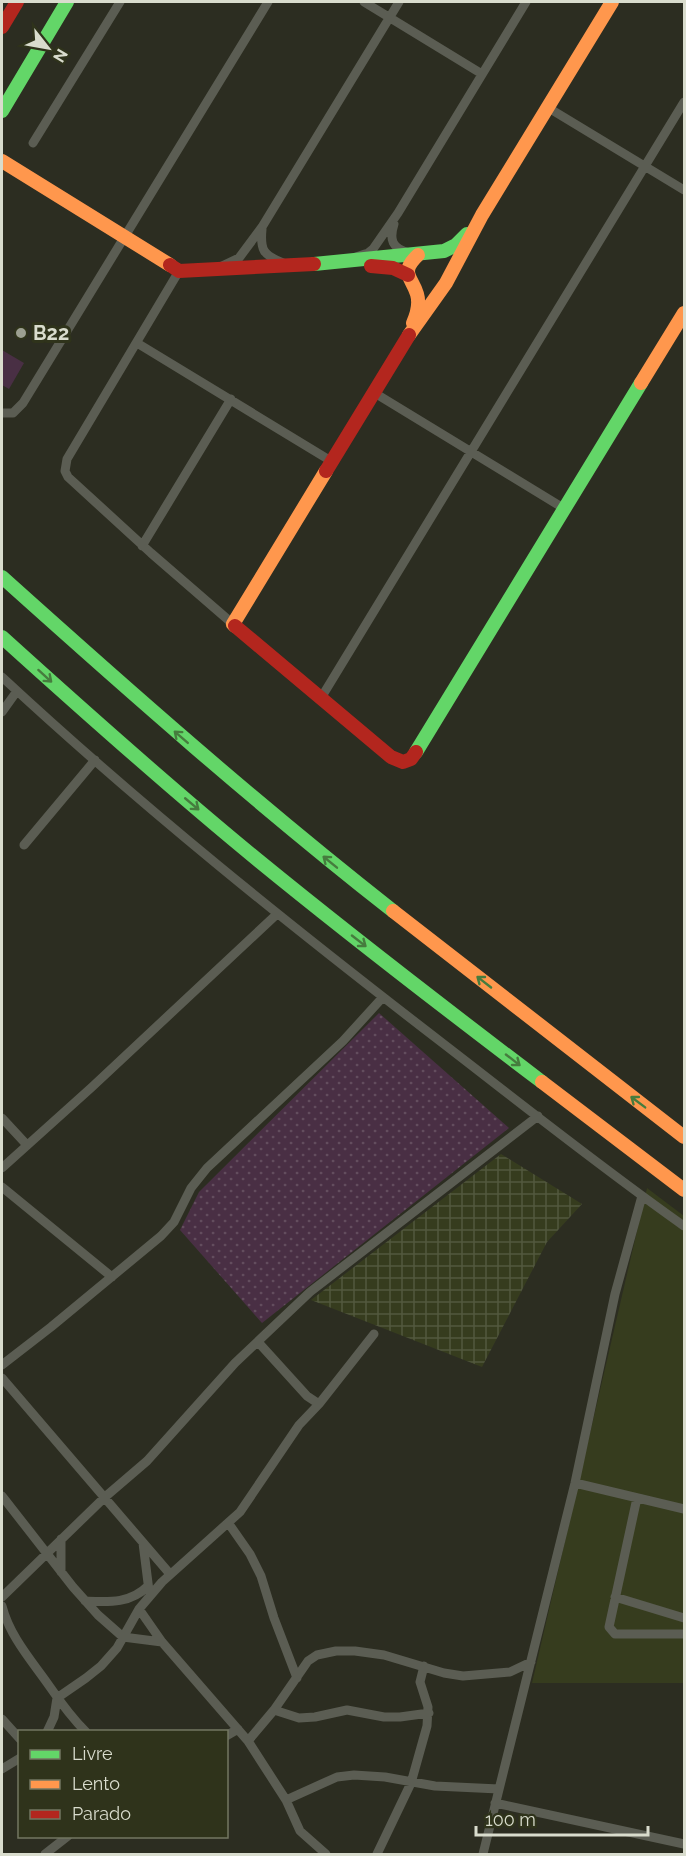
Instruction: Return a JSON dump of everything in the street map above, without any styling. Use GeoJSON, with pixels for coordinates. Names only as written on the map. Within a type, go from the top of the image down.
{"type":"FeatureCollection","features":[{"type":"Feature","properties":{"kind":"street"},"geometry":{"type":"LineString","coordinates":[[2,27],[17,2]]}},
{"type":"Feature","properties":{"kind":"street"},"geometry":{"type":"LineString","coordinates":[[2,111],[67,2]]}},
{"type":"Feature","properties":{"kind":"street"},"geometry":{"type":"LineString","coordinates":[[33,143],[120,2]]}},
{"type":"Feature","properties":{"kind":"street"},"geometry":{"type":"LineString","coordinates":[[2,413],[10,414],[20,408],[268,2]]}},
{"type":"Feature","properties":{"kind":"street"},"geometry":{"type":"LineString","coordinates":[[364,2],[482,74]]}},
{"type":"Feature","properties":{"kind":"street"},"geometry":{"type":"LineString","coordinates":[[211,270],[239,258],[262,227],[399,2]]}},
{"type":"Feature","properties":{"kind":"street"},"geometry":{"type":"LineString","coordinates":[[336,263],[368,253],[378,242],[398,213],[526,2]]}},
{"type":"Feature","properties":{"kind":"street"},"geometry":{"type":"LineString","coordinates":[[233,624],[373,392],[445,282],[482,215],[610,3]]}},
{"type":"Feature","properties":{"kind":"street"},"geometry":{"type":"LineString","coordinates":[[321,698],[684,102]]}},
{"type":"Feature","properties":{"kind":"street"},"geometry":{"type":"LineString","coordinates":[[547,107],[684,190]]}},
{"type":"Feature","properties":{"kind":"street"},"geometry":{"type":"LineString","coordinates":[[2,161],[179,271],[336,263],[418,255],[452,249],[459,244],[482,215]]}},
{"type":"Feature","properties":{"kind":"street"},"geometry":{"type":"LineString","coordinates":[[398,213],[392,241],[400,250],[418,255]]}},
{"type":"Feature","properties":{"kind":"street"},"geometry":{"type":"LineString","coordinates":[[262,227],[261,243],[264,251],[272,259],[288,266]]}},
{"type":"Feature","properties":{"kind":"street"},"geometry":{"type":"LineString","coordinates":[[418,255],[410,263],[408,275],[411,285],[427,293],[433,292],[445,282],[449,271],[444,259],[433,252]]}},
{"type":"Feature","properties":{"kind":"street"},"geometry":{"type":"LineString","coordinates":[[336,263],[393,268],[408,275]]}},
{"type":"Feature","properties":{"kind":"street"},"geometry":{"type":"LineString","coordinates":[[179,271],[71,450],[64,465],[65,471],[68,477],[142,546],[391,757],[403,762],[411,759],[421,746],[684,313]]}},
{"type":"Feature","properties":{"kind":"street"},"geometry":{"type":"LineString","coordinates":[[409,335],[418,305],[415,288]]}},
{"type":"Feature","properties":{"kind":"street"},"geometry":{"type":"LineString","coordinates":[[137,343],[331,461]]}},
{"type":"Feature","properties":{"kind":"street"},"geometry":{"type":"LineString","coordinates":[[373,392],[565,508]]}},
{"type":"Feature","properties":{"kind":"street"},"geometry":{"type":"LineString","coordinates":[[142,546],[231,399]]}},
{"type":"Feature","properties":{"kind":"street"},"geometry":{"type":"LineString","coordinates":[[2,577],[137,698],[333,864],[684,1137]]}},
{"type":"Feature","properties":{"kind":"street"},"geometry":{"type":"LineString","coordinates":[[2,637],[93,720],[296,891],[684,1190]]}},
{"type":"Feature","properties":{"kind":"street"},"geometry":{"type":"LineString","coordinates":[[2,677],[95,760],[277,914],[684,1226]]}},
{"type":"Feature","properties":{"kind":"street"},"geometry":{"type":"LineString","coordinates":[[2,712],[17,691]]}},
{"type":"Feature","properties":{"kind":"street"},"geometry":{"type":"LineString","coordinates":[[24,845],[95,760]]}},
{"type":"Feature","properties":{"kind":"street"},"geometry":{"type":"LineString","coordinates":[[2,1168],[277,914]]}},
{"type":"Feature","properties":{"kind":"street"},"geometry":{"type":"LineString","coordinates":[[2,1365],[161,1236],[174,1222],[191,1188],[207,1168],[342,1041],[383,997]]}},
{"type":"Feature","properties":{"kind":"street"},"geometry":{"type":"LineString","coordinates":[[2,1597],[105,1497],[147,1461],[188,1414],[258,1341],[310,1292],[538,1116]]}},
{"type":"Feature","properties":{"kind":"street"},"geometry":{"type":"LineString","coordinates":[[2,1118],[27,1145]]}},
{"type":"Feature","properties":{"kind":"street"},"geometry":{"type":"LineString","coordinates":[[2,1187],[112,1277]]}},
{"type":"Feature","properties":{"kind":"street"},"geometry":{"type":"LineString","coordinates":[[483,1854],[575,1483],[615,1294],[642,1196]]}},
{"type":"Feature","properties":{"kind":"street"},"geometry":{"type":"LineString","coordinates":[[48,1730],[54,1717],[57,1698],[101,1666],[117,1648],[149,1591],[229,1524],[246,1505],[299,1425],[319,1404],[374,1334]]}},
{"type":"Feature","properties":{"kind":"street"},"geometry":{"type":"LineString","coordinates":[[258,1341],[308,1396],[319,1404]]}},
{"type":"Feature","properties":{"kind":"street"},"geometry":{"type":"LineString","coordinates":[[2,1377],[170,1574]]}},
{"type":"Feature","properties":{"kind":"street"},"geometry":{"type":"LineString","coordinates":[[575,1483],[684,1509]]}},
{"type":"Feature","properties":{"kind":"street"},"geometry":{"type":"LineString","coordinates":[[2,1496],[46,1554],[98,1615],[123,1637],[162,1641]]}},
{"type":"Feature","properties":{"kind":"street"},"geometry":{"type":"LineString","coordinates":[[636,1498],[609,1627],[615,1634],[684,1634]]}},
{"type":"Feature","properties":{"kind":"street"},"geometry":{"type":"LineString","coordinates":[[229,1524],[250,1554],[261,1576],[297,1678]]}},
{"type":"Feature","properties":{"kind":"street"},"geometry":{"type":"LineString","coordinates":[[61,1539],[61,1572]]}},
{"type":"Feature","properties":{"kind":"street"},"geometry":{"type":"LineString","coordinates":[[143,1543],[149,1591]]}},
{"type":"Feature","properties":{"kind":"street"},"geometry":{"type":"LineString","coordinates":[[85,1601],[112,1602],[132,1598],[149,1591]]}},
{"type":"Feature","properties":{"kind":"street"},"geometry":{"type":"LineString","coordinates":[[615,1597],[684,1617]]}},
{"type":"Feature","properties":{"kind":"street"},"geometry":{"type":"LineString","coordinates":[[2,1606],[9,1627],[19,1643],[57,1698],[85,1730]]}},
{"type":"Feature","properties":{"kind":"street"},"geometry":{"type":"LineString","coordinates":[[139,1609],[162,1641],[248,1741],[285,1800],[300,1831],[326,1854]]}},
{"type":"Feature","properties":{"kind":"street"},"geometry":{"type":"LineString","coordinates":[[248,1741],[274,1710],[308,1661],[317,1655],[336,1651],[355,1651],[384,1655],[444,1673],[463,1676],[510,1672],[531,1662]]}},
{"type":"Feature","properties":{"kind":"street"},"geometry":{"type":"LineString","coordinates":[[377,1854],[411,1783],[428,1726],[429,1713],[420,1682],[424,1666]]}},
{"type":"Feature","properties":{"kind":"street"},"geometry":{"type":"LineString","coordinates":[[274,1710],[299,1718],[348,1710],[392,1717],[429,1713]]}},
{"type":"Feature","properties":{"kind":"street"},"geometry":{"type":"LineString","coordinates":[[2,1719],[18,1737]]}},
{"type":"Feature","properties":{"kind":"street"},"geometry":{"type":"LineString","coordinates":[[228,1735],[238,1729]]}},
{"type":"Feature","properties":{"kind":"street"},"geometry":{"type":"LineString","coordinates":[[2,1769],[18,1759]]}},
{"type":"Feature","properties":{"kind":"street"},"geometry":{"type":"LineString","coordinates":[[285,1800],[337,1777],[354,1775],[385,1777],[435,1786],[499,1789]]}},
{"type":"Feature","properties":{"kind":"street"},"geometry":{"type":"LineString","coordinates":[[495,1803],[684,1844]]}},
{"type":"Feature","properties":{"kind":"street"},"geometry":{"type":"LineString","coordinates":[[45,1854],[65,1838]]}},
{"type":"Feature","properties":{"kind":"shaded area"},"geometry":{"type":"Polygon","coordinates":[[[2,350],[24,363],[9,389],[2,385],[2,350]]]}},
{"type":"Feature","properties":{"kind":"shaded area"},"geometry":{"type":"Polygon","coordinates":[[[379,1013],[509,1128],[262,1323],[180,1230],[199,1192],[379,1013]]]}},
{"type":"Feature","properties":{"kind":"shaded area"},"geometry":{"type":"Polygon","coordinates":[[[501,1154],[582,1204],[547,1242],[482,1367],[311,1300],[501,1154]]]}},
{"type":"Feature","properties":{"kind":"shaded area"},"geometry":{"type":"Polygon","coordinates":[[[647,1188],[684,1216],[684,1683],[532,1683],[647,1188]]]}},
{"type":"Feature","properties":{"kind":"traffic: fast"},"geometry":{"type":"LineString","coordinates":[[2,111],[67,2]]}},
{"type":"Feature","properties":{"kind":"traffic: fast"},"geometry":{"type":"LineString","coordinates":[[314,264],[444,251],[456,245],[467,234]]}},
{"type":"Feature","properties":{"kind":"traffic: fast"},"geometry":{"type":"LineString","coordinates":[[416,752],[641,383]]}},
{"type":"Feature","properties":{"kind":"traffic: fast"},"geometry":{"type":"LineString","coordinates":[[2,577],[195,747],[393,911]]}},
{"type":"Feature","properties":{"kind":"traffic: fast"},"geometry":{"type":"LineString","coordinates":[[2,637],[259,861],[542,1082]]}},
{"type":"Feature","properties":{"kind":"traffic: slow"},"geometry":{"type":"LineString","coordinates":[[409,335],[446,283],[482,215],[612,2]]}},
{"type":"Feature","properties":{"kind":"traffic: slow"},"geometry":{"type":"LineString","coordinates":[[2,161],[170,265]]}},
{"type":"Feature","properties":{"kind":"traffic: slow"},"geometry":{"type":"LineString","coordinates":[[413,323],[418,309],[418,298],[408,271],[412,261],[418,255]]}},
{"type":"Feature","properties":{"kind":"traffic: slow"},"geometry":{"type":"LineString","coordinates":[[641,383],[684,313]]}},
{"type":"Feature","properties":{"kind":"traffic: slow"},"geometry":{"type":"LineString","coordinates":[[235,626],[233,624],[326,471]]}},
{"type":"Feature","properties":{"kind":"traffic: slow"},"geometry":{"type":"LineString","coordinates":[[393,911],[684,1137]]}},
{"type":"Feature","properties":{"kind":"traffic: slow"},"geometry":{"type":"LineString","coordinates":[[542,1082],[684,1190]]}},
{"type":"Feature","properties":{"kind":"traffic: jam"},"geometry":{"type":"LineString","coordinates":[[2,27],[17,2]]}},
{"type":"Feature","properties":{"kind":"traffic: jam"},"geometry":{"type":"LineString","coordinates":[[170,265],[179,271],[314,264]]}},
{"type":"Feature","properties":{"kind":"traffic: jam"},"geometry":{"type":"LineString","coordinates":[[371,266],[393,268],[408,275]]}},
{"type":"Feature","properties":{"kind":"traffic: jam"},"geometry":{"type":"LineString","coordinates":[[326,471],[409,335]]}},
{"type":"Feature","properties":{"kind":"traffic: jam"},"geometry":{"type":"LineString","coordinates":[[235,626],[391,757],[403,762],[411,759],[416,752]]}},
{"type":"Feature","properties":{"kind":"place","name":"B22"},"geometry":{"type":"Point","coordinates":[21,333]}}]}
